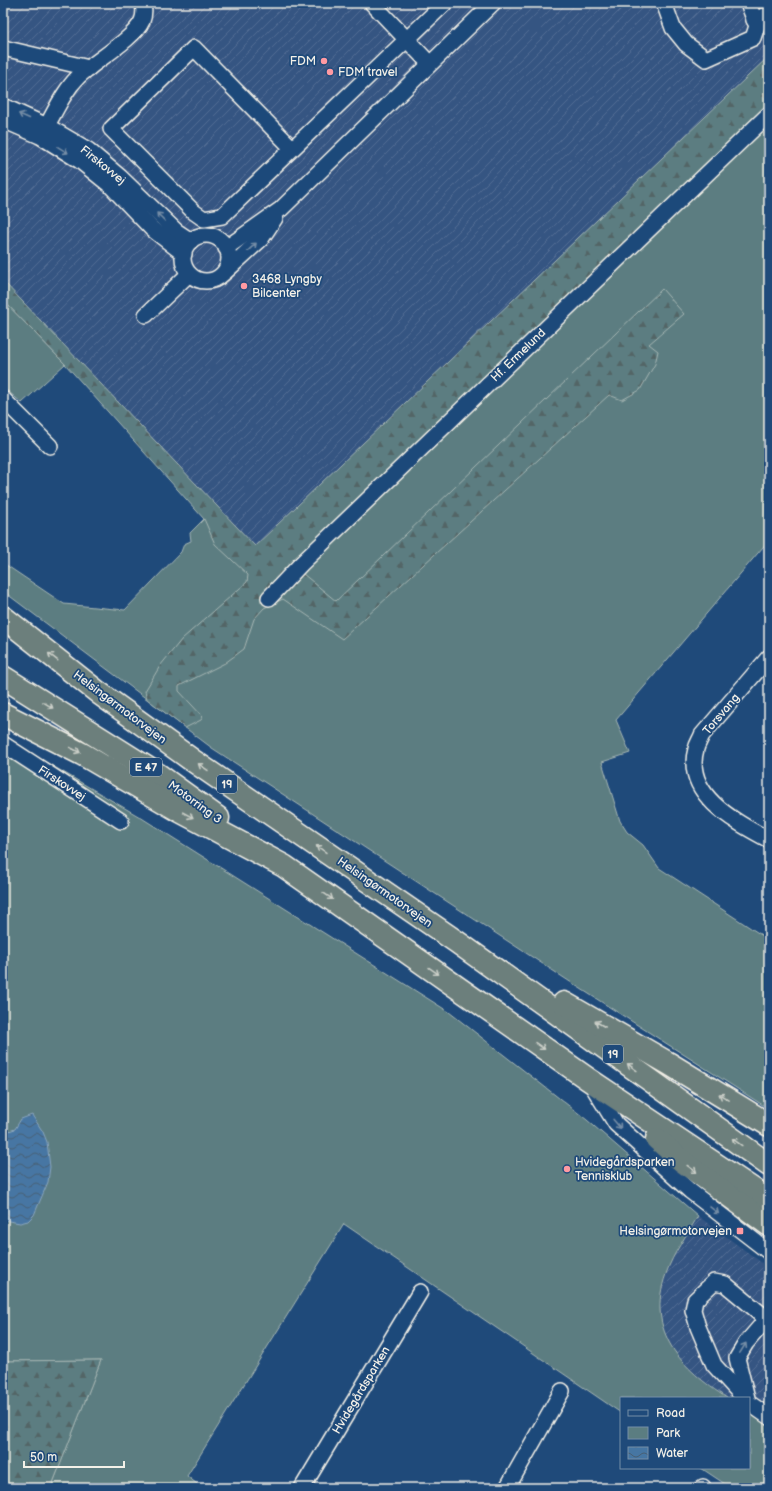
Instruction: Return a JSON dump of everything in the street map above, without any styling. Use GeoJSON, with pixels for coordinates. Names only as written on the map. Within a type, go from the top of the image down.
{"type":"FeatureCollection","features":[{"type":"Feature","properties":{"kind":"highway","name":"Helsingørmotorvejen"},"geometry":{"type":"LineString","coordinates":[[3,617],[100,693],[192,760],[457,942],[769,1165]]}},
{"type":"Feature","properties":{"kind":"highway","name":"Motorring 3"},"geometry":{"type":"LineString","coordinates":[[3,677],[157,774],[284,866]]}},
{"type":"Feature","properties":{"kind":"highway"},"geometry":{"type":"LineString","coordinates":[[3,714],[82,754],[180,811],[284,866],[588,1079],[769,1200]]}},
{"type":"Feature","properties":{"kind":"highway"},"geometry":{"type":"LineString","coordinates":[[457,942],[668,1063],[769,1125]]}},
{"type":"Feature","properties":{"kind":"highway"},"geometry":{"type":"LineString","coordinates":[[588,1079],[683,1162],[769,1225]]}},
{"type":"Feature","properties":{"kind":"street"},"geometry":{"type":"LineString","coordinates":[[43,131],[64,95],[78,77],[133,33],[143,21],[144,7],[142,3]]}},
{"type":"Feature","properties":{"kind":"street"},"geometry":{"type":"LineString","coordinates":[[372,3],[429,63]]}},
{"type":"Feature","properties":{"kind":"street"},"geometry":{"type":"LineString","coordinates":[[292,148],[194,48],[111,129],[194,212],[204,219],[222,216],[445,3]]}},
{"type":"Feature","properties":{"kind":"street"},"geometry":{"type":"LineString","coordinates":[[226,248],[281,209],[370,124],[429,63],[493,3]]}},
{"type":"Feature","properties":{"kind":"street"},"geometry":{"type":"LineString","coordinates":[[664,3],[673,28],[686,44],[706,59],[753,38],[757,26],[748,3]]}},
{"type":"Feature","properties":{"kind":"street"},"geometry":{"type":"LineString","coordinates":[[754,20],[769,14]]}},
{"type":"Feature","properties":{"kind":"street"},"geometry":{"type":"LineString","coordinates":[[3,48],[89,68]]}},
{"type":"Feature","properties":{"kind":"street","name":"Firskovvej"},"geometry":{"type":"LineString","coordinates":[[3,106],[43,131]]}},
{"type":"Feature","properties":{"kind":"street","name":"Hf. Ermelund"},"geometry":{"type":"LineString","coordinates":[[269,598],[301,564],[769,114]]}},
{"type":"Feature","properties":{"kind":"street","name":"Firskovvej"},"geometry":{"type":"LineString","coordinates":[[3,120],[43,131],[88,150],[120,177],[176,231],[188,247]]}},
{"type":"Feature","properties":{"kind":"street"},"geometry":{"type":"LineString","coordinates":[[224,273],[229,261],[226,248],[222,242],[210,236],[197,237],[188,247],[183,261],[189,274],[204,281],[214,280],[224,273],[260,239],[281,209]]}},
{"type":"Feature","properties":{"kind":"street"},"geometry":{"type":"LineString","coordinates":[[146,315],[189,274]]}},
{"type":"Feature","properties":{"kind":"street"},"geometry":{"type":"LineString","coordinates":[[3,399],[50,446]]}},
{"type":"Feature","properties":{"kind":"street","name":"Torsvang"},"geometry":{"type":"LineString","coordinates":[[769,657],[702,735],[696,750],[694,767],[698,784],[707,797],[738,823],[769,840]]}},
{"type":"Feature","properties":{"kind":"street","name":"Firskovvej"},"geometry":{"type":"LineString","coordinates":[[3,744],[122,821]]}},
{"type":"Feature","properties":{"kind":"street"},"geometry":{"type":"LineString","coordinates":[[588,1079],[616,1124],[690,1191],[769,1252]]}},
{"type":"Feature","properties":{"kind":"street"},"geometry":{"type":"LineString","coordinates":[[745,1397],[714,1365],[694,1316],[693,1310],[695,1300],[714,1282],[725,1284],[760,1313],[764,1322],[746,1342],[737,1358],[746,1397]]}},
{"type":"Feature","properties":{"kind":"street","name":"Hvidegårdsparken"},"geometry":{"type":"LineString","coordinates":[[302,1488],[420,1292]]}},
{"type":"Feature","properties":{"kind":"street"},"geometry":{"type":"LineString","coordinates":[[507,1488],[562,1391]]}},
{"type":"Feature","properties":{"kind":"street"},"geometry":{"type":"LineString","coordinates":[[750,1404],[769,1417]]}},
{"type":"Feature","properties":{"kind":"shaded area"},"geometry":{"type":"Polygon","coordinates":[[[3,3],[769,3],[769,56],[255,546],[3,281],[3,3]]]}},
{"type":"Feature","properties":{"kind":"shaded area"},"geometry":{"type":"Polygon","coordinates":[[[698,1216],[769,1268],[769,1425],[750,1413],[750,1397],[726,1397],[697,1377],[674,1352],[666,1337],[660,1314],[661,1290],[672,1259],[698,1216]]]}},
{"type":"Feature","properties":{"kind":"green space"},"geometry":{"type":"Polygon","coordinates":[[[769,56],[769,108],[737,140],[479,382],[279,578],[297,569],[336,601],[662,289],[684,314],[649,344],[658,351],[655,364],[640,390],[622,400],[609,395],[342,639],[283,599],[264,608],[254,619],[244,649],[225,663],[179,686],[179,691],[203,717],[201,720],[185,728],[147,699],[145,691],[160,666],[182,639],[247,582],[248,575],[215,544],[204,519],[65,364],[3,300],[3,281],[255,546],[769,56]]]}},
{"type":"Feature","properties":{"kind":"green space"},"geometry":{"type":"Polygon","coordinates":[[[769,114],[769,540],[616,720],[630,753],[602,762],[620,821],[627,832],[643,845],[659,868],[769,940],[769,1109],[578,987],[212,748],[3,591],[3,563],[64,604],[125,610],[181,552],[184,544],[191,541],[190,533],[204,519],[278,580],[769,114]]]}},
{"type":"Feature","properties":{"kind":"green space"},"geometry":{"type":"Polygon","coordinates":[[[3,300],[65,364],[22,403],[3,387],[3,300]]]}},
{"type":"Feature","properties":{"kind":"green space"},"geometry":{"type":"Polygon","coordinates":[[[3,737],[140,817],[449,1012],[587,1120],[698,1216],[676,1251],[669,1266],[661,1295],[660,1314],[664,1331],[672,1347],[682,1361],[696,1375],[726,1397],[620,1397],[620,1412],[344,1224],[187,1476],[202,1488],[51,1488],[101,1360],[3,1361],[3,737]]]}},
{"type":"Feature","properties":{"kind":"green space"},"geometry":{"type":"Polygon","coordinates":[[[101,1360],[51,1488],[3,1488],[3,1361],[101,1360]]]}},
{"type":"Feature","properties":{"kind":"green space"},"geometry":{"type":"Polygon","coordinates":[[[750,1413],[769,1425],[769,1488],[731,1488],[702,1469],[750,1469],[750,1413]]]}},
{"type":"Feature","properties":{"kind":"water"},"geometry":{"type":"Polygon","coordinates":[[[32,1115],[43,1132],[47,1142],[50,1167],[48,1182],[34,1215],[28,1221],[20,1223],[3,1220],[3,1133],[15,1129],[21,1119],[32,1115]]]}},
{"type":"Feature","properties":{"kind":"place","name":"FDM"},"geometry":{"type":"Point","coordinates":[324,61]}},
{"type":"Feature","properties":{"kind":"place","name":"FDM travel"},"geometry":{"type":"Point","coordinates":[330,72]}},
{"type":"Feature","properties":{"kind":"place","name":"3468 Lyngby Bilcenter"},"geometry":{"type":"Point","coordinates":[244,286]}},
{"type":"Feature","properties":{"kind":"place","name":"Hvidegårdsparken Tennisklub"},"geometry":{"type":"Point","coordinates":[567,1169]}},
{"type":"Feature","properties":{"kind":"place","name":"Helsingørmotorvejen"},"geometry":{"type":"Point","coordinates":[740,1231]}}]}
